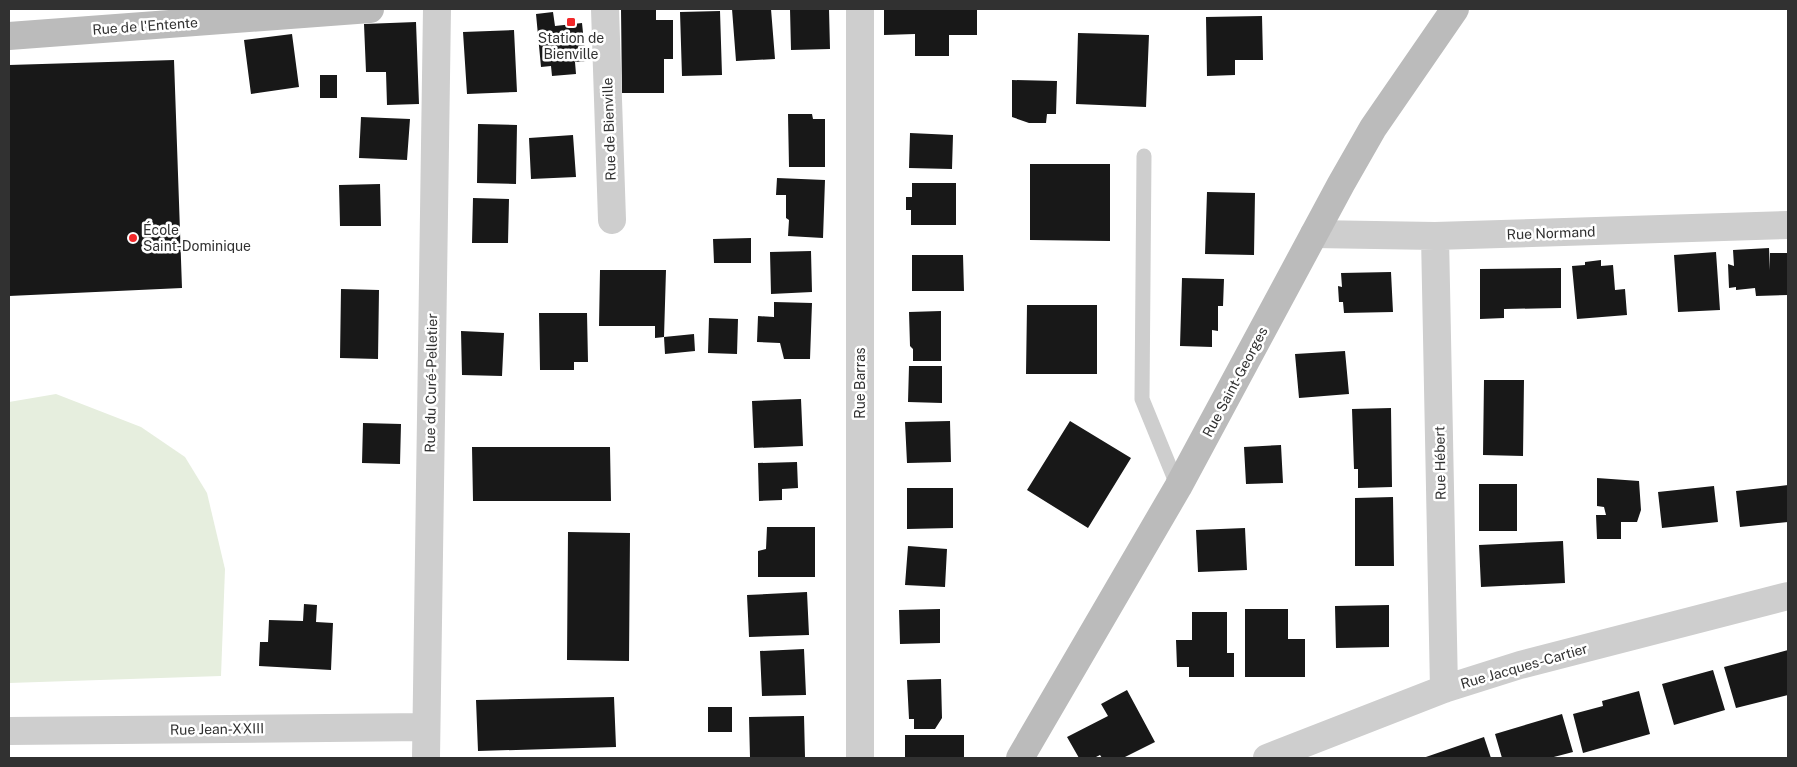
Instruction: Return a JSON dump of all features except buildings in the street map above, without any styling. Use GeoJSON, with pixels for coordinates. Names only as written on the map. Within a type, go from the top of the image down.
{"type":"FeatureCollection","features":[{"type":"Feature","properties":{"kind":"street","name":"Rue de l'Entente"},"geometry":{"type":"LineString","coordinates":[[9,36],[370,9]]}},
{"type":"Feature","properties":{"kind":"street","name":"Rue du Curé-Pelletier"},"geometry":{"type":"LineString","coordinates":[[426,758],[437,9]]}},
{"type":"Feature","properties":{"kind":"street","name":"Rue de Bienville"},"geometry":{"type":"LineString","coordinates":[[604,9],[612,220]]}},
{"type":"Feature","properties":{"kind":"street","name":"Rue Barras"},"geometry":{"type":"LineString","coordinates":[[860,9],[860,758]]}},
{"type":"Feature","properties":{"kind":"street","name":"Rue Saint-Georges"},"geometry":{"type":"LineString","coordinates":[[1020,758],[1178,487],[1373,128],[1455,9]]}},
{"type":"Feature","properties":{"kind":"street","name":"Rue Normand"},"geometry":{"type":"LineString","coordinates":[[1314,234],[1435,236],[1788,225]]}},
{"type":"Feature","properties":{"kind":"street","name":"Rue Hébert"},"geometry":{"type":"LineString","coordinates":[[1435,236],[1444,689]]}},
{"type":"Feature","properties":{"kind":"street","name":"Rue Jacques-Cartier"},"geometry":{"type":"LineString","coordinates":[[1267,758],[1444,689],[1520,665],[1788,596]]}},
{"type":"Feature","properties":{"kind":"street","name":"Rue Jean-XXIII"},"geometry":{"type":"LineString","coordinates":[[9,731],[426,727]]}},
{"type":"Feature","properties":{"kind":"lane"},"geometry":{"type":"LineString","coordinates":[[1144,156],[1142,399],[1178,487]]}},
{"type":"Feature","properties":{"kind":"green space"},"geometry":{"type":"Polygon","coordinates":[[[56,394],[141,427],[185,457],[207,493],[225,569],[221,676],[9,683],[9,402],[56,394]]]}},
{"type":"Feature","properties":{"kind":"place","name":"Station de Bienville"},"geometry":{"type":"Point","coordinates":[571,22]}},
{"type":"Feature","properties":{"kind":"place","name":"École Saint-Dominique"},"geometry":{"type":"Point","coordinates":[133,238]}}]}
